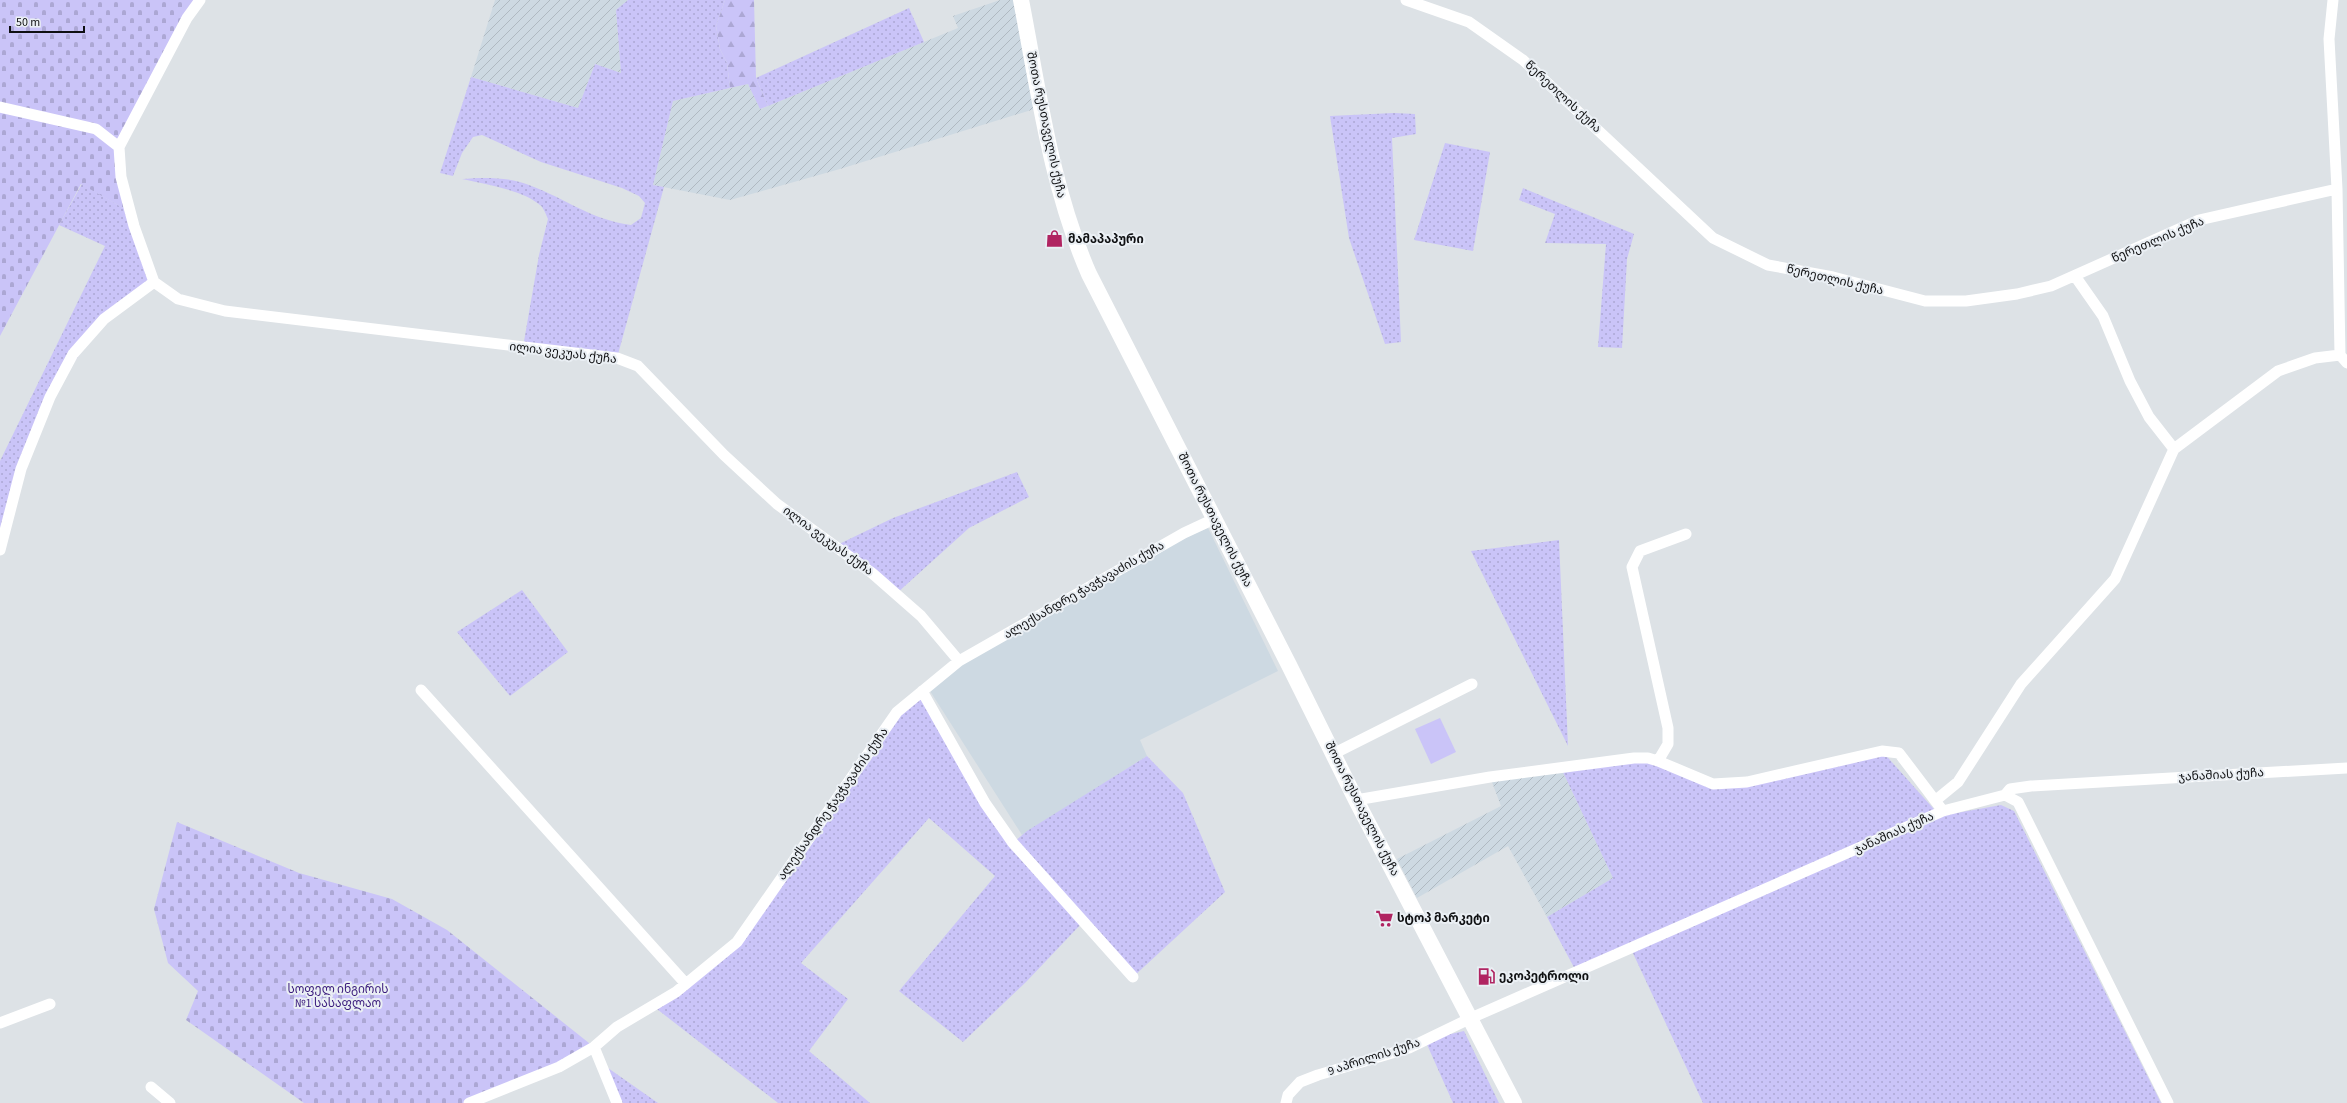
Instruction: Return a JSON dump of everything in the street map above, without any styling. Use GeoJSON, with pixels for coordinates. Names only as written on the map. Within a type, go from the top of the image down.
{"type":"FeatureCollection","features":[{"type":"Feature","properties":{"kind":"main road","name":"შოთა რუსთაველის ქუჩა"},"geometry":{"type":"LineString","coordinates":[[1021,0],[1054,173],[1069,224],[1089,274],[1356,800],[1514,1103]]}},
{"type":"Feature","properties":{"kind":"street"},"geometry":{"type":"LineString","coordinates":[[0,550],[21,469],[50,396],[69,360],[104,319],[154,282],[134,226],[121,177],[119,147],[187,18],[200,0]]}},
{"type":"Feature","properties":{"kind":"street","name":"წერეთლის ქუჩა"},"geometry":{"type":"LineString","coordinates":[[1406,0],[1468,22],[1524,60],[1713,238],[1768,265],[1833,277],[1925,301],[1966,301],[2017,294],[2051,286],[2199,220],[2337,189]]}},
{"type":"Feature","properties":{"kind":"street"},"geometry":{"type":"LineString","coordinates":[[1936,800],[1958,782],[2021,684],[2115,579],[2174,449],[2278,371],[2315,358],[2344,359],[2329,39],[2334,0]]}},
{"type":"Feature","properties":{"kind":"street"},"geometry":{"type":"LineString","coordinates":[[0,107],[96,130],[119,147]]}},
{"type":"Feature","properties":{"kind":"street"},"geometry":{"type":"LineString","coordinates":[[2075,276],[2103,316],[2130,381],[2149,417],[2174,449]]}},
{"type":"Feature","properties":{"kind":"street","name":"ილია ვეკუას ქუჩა"},"geometry":{"type":"LineString","coordinates":[[154,282],[178,299],[225,311],[617,358],[638,366],[724,455],[777,504],[872,573],[921,616],[959,661]]}},
{"type":"Feature","properties":{"kind":"street","name":"ალექსანდრე ჭავჭავაძის ქუჩა"},"geometry":{"type":"LineString","coordinates":[[469,1103],[559,1067],[594,1047],[617,1027],[686,984],[737,942],[897,712],[959,661],[1184,533],[1214,519]]}},
{"type":"Feature","properties":{"kind":"street"},"geometry":{"type":"LineString","coordinates":[[1658,761],[1668,744],[1668,728],[1632,567],[1640,551],[1686,534]]}},
{"type":"Feature","properties":{"kind":"street"},"geometry":{"type":"LineString","coordinates":[[1333,754],[1472,684]]}},
{"type":"Feature","properties":{"kind":"street"},"geometry":{"type":"LineString","coordinates":[[421,690],[686,984]]}},
{"type":"Feature","properties":{"kind":"street"},"geometry":{"type":"LineString","coordinates":[[922,691],[985,803],[1013,843],[1133,977]]}},
{"type":"Feature","properties":{"kind":"street"},"geometry":{"type":"LineString","coordinates":[[1356,800],[1490,777],[1634,758],[1648,758],[1658,761],[1713,784],[1747,782],[1882,751],[1899,753],[1943,811]]}},
{"type":"Feature","properties":{"kind":"street","name":"ჯანაშიას ქუჩა"},"geometry":{"type":"LineString","coordinates":[[1471,1018],[1943,811],[2005,795],[2010,789],[2031,786],[2347,768]]}},
{"type":"Feature","properties":{"kind":"street"},"geometry":{"type":"LineString","coordinates":[[2005,795],[2018,802],[2168,1103]]}},
{"type":"Feature","properties":{"kind":"street"},"geometry":{"type":"LineString","coordinates":[[0,1023],[50,1004]]}},
{"type":"Feature","properties":{"kind":"street","name":"9 აპრილის ქუჩა"},"geometry":{"type":"LineString","coordinates":[[1286,1103],[1288,1095],[1300,1082],[1409,1048],[1471,1018]]}},
{"type":"Feature","properties":{"kind":"street"},"geometry":{"type":"LineString","coordinates":[[594,1047],[617,1103]]}},
{"type":"Feature","properties":{"kind":"street"},"geometry":{"type":"LineString","coordinates":[[151,1087],[170,1103]]}},
{"type":"Feature","properties":{"kind":"shaded area"},"geometry":{"type":"Polygon","coordinates":[[[495,0],[628,0],[616,10],[621,73],[595,64],[578,108],[471,77],[495,0]]]}},
{"type":"Feature","properties":{"kind":"shaded area"},"geometry":{"type":"Polygon","coordinates":[[[1000,0],[1021,0],[1041,107],[840,169],[730,200],[653,185],[673,101],[748,84],[761,109],[958,28],[953,16],[1000,0]]]}},
{"type":"Feature","properties":{"kind":"shaded area"},"geometry":{"type":"Polygon","coordinates":[[[1208,528],[1278,671],[1140,740],[1147,756],[1022,835],[930,691],[959,665],[1182,539],[1208,528]]]}},
{"type":"Feature","properties":{"kind":"shaded area"},"geometry":{"type":"Polygon","coordinates":[[[1561,768],[1613,878],[1547,917],[1508,846],[1417,898],[1397,859],[1501,806],[1490,777],[1561,768]]]}},
{"type":"Feature","properties":{"kind":"green space"},"geometry":{"type":"Polygon","coordinates":[[[0,0],[200,0],[119,147],[130,212],[81,184],[0,336],[0,0]]]}},
{"type":"Feature","properties":{"kind":"green space"},"geometry":{"type":"Polygon","coordinates":[[[628,0],[725,0],[716,26],[720,49],[727,63],[730,88],[673,101],[653,185],[664,187],[617,358],[523,347],[539,255],[548,219],[541,206],[524,195],[503,188],[462,179],[496,178],[521,182],[543,190],[590,213],[616,222],[631,225],[641,218],[645,203],[639,196],[622,188],[541,162],[482,135],[473,137],[462,153],[453,176],[440,173],[471,77],[578,108],[595,64],[621,73],[616,10],[628,0]]]}},
{"type":"Feature","properties":{"kind":"green space"},"geometry":{"type":"Polygon","coordinates":[[[725,0],[754,0],[756,78],[768,106],[760,109],[748,84],[730,88],[727,63],[720,49],[716,26],[725,0]]]}},
{"type":"Feature","properties":{"kind":"green space"},"geometry":{"type":"Polygon","coordinates":[[[909,8],[924,42],[768,106],[756,78],[909,8]]]}},
{"type":"Feature","properties":{"kind":"green space"},"geometry":{"type":"Polygon","coordinates":[[[1394,113],[1415,114],[1416,134],[1392,138],[1401,342],[1385,344],[1349,238],[1330,116],[1394,113]]]}},
{"type":"Feature","properties":{"kind":"green space"},"geometry":{"type":"Polygon","coordinates":[[[1445,143],[1490,152],[1473,251],[1414,240],[1445,143]]]}},
{"type":"Feature","properties":{"kind":"green space"},"geometry":{"type":"Polygon","coordinates":[[[82,184],[130,212],[154,282],[104,319],[50,397],[0,550],[0,461],[105,246],[59,225],[82,184]]]}},
{"type":"Feature","properties":{"kind":"green space"},"geometry":{"type":"Polygon","coordinates":[[[1523,188],[1634,234],[1627,259],[1622,348],[1598,347],[1606,244],[1545,243],[1555,214],[1519,200],[1523,188]]]}},
{"type":"Feature","properties":{"kind":"green space"},"geometry":{"type":"Polygon","coordinates":[[[1017,472],[1029,497],[969,528],[896,594],[835,546],[893,518],[1017,472]]]}},
{"type":"Feature","properties":{"kind":"green space"},"geometry":{"type":"Polygon","coordinates":[[[1559,540],[1568,746],[1471,551],[1559,540]]]}},
{"type":"Feature","properties":{"kind":"green space"},"geometry":{"type":"Polygon","coordinates":[[[522,590],[568,652],[510,696],[457,632],[522,590]]]}},
{"type":"Feature","properties":{"kind":"green space"},"geometry":{"type":"Polygon","coordinates":[[[922,691],[1014,842],[1027,831],[1147,756],[1183,793],[1225,892],[1133,977],[1083,922],[1026,982],[963,1042],[899,991],[995,876],[929,818],[801,963],[848,999],[809,1051],[870,1103],[778,1103],[653,1006],[737,942],[897,712],[922,691]]]}},
{"type":"Feature","properties":{"kind":"green space"},"geometry":{"type":"Polygon","coordinates":[[[1440,718],[1456,752],[1431,764],[1415,729],[1440,718]]]}},
{"type":"Feature","properties":{"kind":"green space"},"geometry":{"type":"Polygon","coordinates":[[[1882,751],[1940,816],[2001,805],[2014,811],[2161,1103],[1703,1103],[1631,949],[1577,973],[1547,917],[1613,878],[1561,768],[1634,758],[1713,784],[1882,751]]]}},
{"type":"Feature","properties":{"kind":"green space","name":"სოფელ ინგირის №1 სასაფლაო"},"geometry":{"type":"Polygon","coordinates":[[[177,822],[299,873],[392,899],[447,930],[594,1047],[469,1103],[304,1103],[186,1020],[198,991],[168,963],[154,909],[177,822]]]}},
{"type":"Feature","properties":{"kind":"green space"},"geometry":{"type":"Polygon","coordinates":[[[1464,1031],[1499,1103],[1453,1103],[1425,1040],[1464,1031]]]}},
{"type":"Feature","properties":{"kind":"green space"},"geometry":{"type":"Polygon","coordinates":[[[598,1061],[658,1103],[617,1103],[598,1061]]]}},
{"type":"Feature","properties":{"kind":"place","name":"მამაპაპური"},"geometry":{"type":"Point","coordinates":[1055,239]}},
{"type":"Feature","properties":{"kind":"place","name":"სტოპ მარკეტი"},"geometry":{"type":"Point","coordinates":[1384,918]}},
{"type":"Feature","properties":{"kind":"place","name":"ეკოპეტროლი"},"geometry":{"type":"Point","coordinates":[1486,976]}}]}
